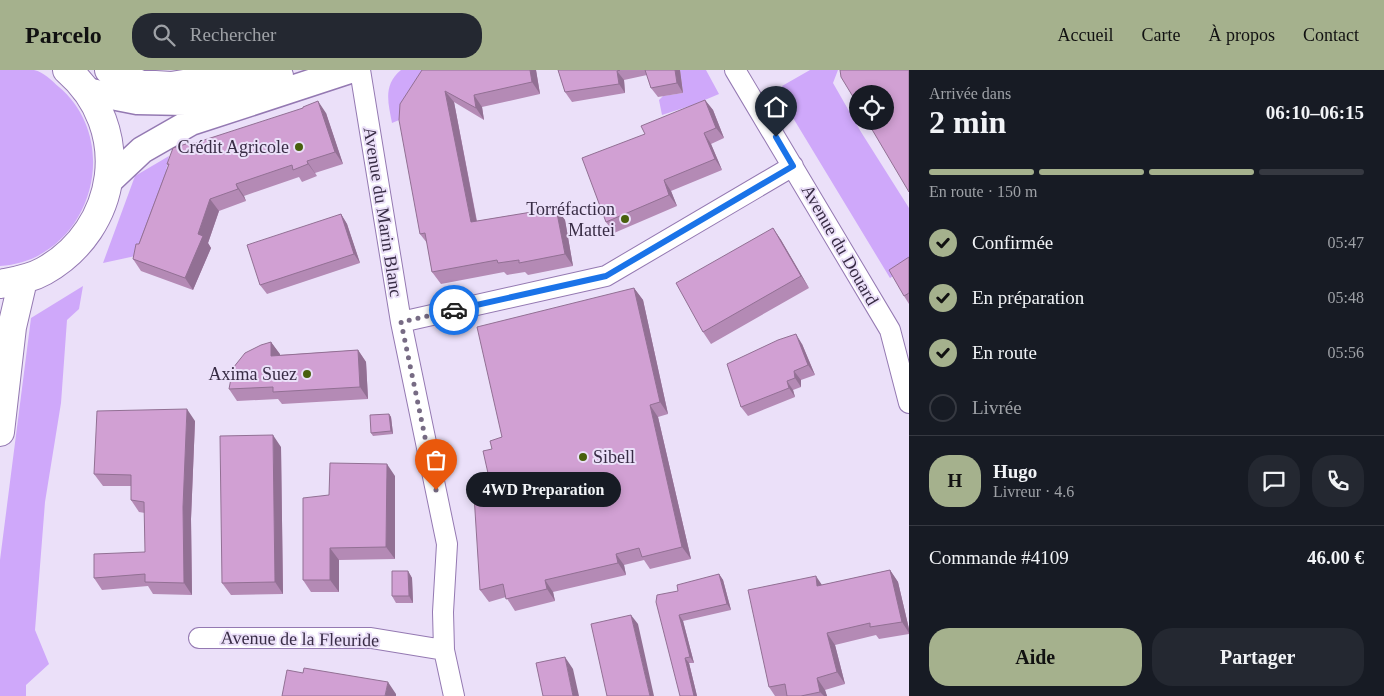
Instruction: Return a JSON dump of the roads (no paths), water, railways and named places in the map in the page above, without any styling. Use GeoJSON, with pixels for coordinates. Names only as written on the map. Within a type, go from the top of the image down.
{"type":"FeatureCollection","features":[{"type":"Feature","properties":{"kind":"main road"},"geometry":{"type":"LineString","coordinates":[[0,432],[12,327],[12,282],[42,273],[74,250],[87,235],[97,218],[105,200],[109,180],[110,162],[104,124],[86,91],[67,70]]}},
{"type":"Feature","properties":{"kind":"main road"},"geometry":{"type":"LineString","coordinates":[[109,70],[139,84],[171,86],[230,77],[288,73]]}},
{"type":"Feature","properties":{"kind":"street"},"geometry":{"type":"LineString","coordinates":[[109,180],[142,150],[191,122],[350,70]]}},
{"type":"Feature","properties":{"kind":"street","name":"Avenue du Marin Blanc"},"geometry":{"type":"LineString","coordinates":[[360,70],[401,322],[447,544],[443,612],[444,650]]}},
{"type":"Feature","properties":{"kind":"street","name":"Avenue du Douard"},"geometry":{"type":"LineString","coordinates":[[735,70],[890,330],[909,403]]}},
{"type":"Feature","properties":{"kind":"street"},"geometry":{"type":"LineString","coordinates":[[86,91],[137,101],[186,102],[288,73]]}},
{"type":"Feature","properties":{"kind":"street"},"geometry":{"type":"LineString","coordinates":[[401,322],[606,276],[793,166]]}},
{"type":"Feature","properties":{"kind":"street","name":"Avenue de la Fleuride"},"geometry":{"type":"LineString","coordinates":[[199,638],[371,638],[444,650]]}},
{"type":"Feature","properties":{"kind":"street"},"geometry":{"type":"LineString","coordinates":[[444,650],[454,696]]}},
{"type":"Feature","properties":{"kind":"place","name":"Crédit Agricole"},"geometry":{"type":"Point","coordinates":[299,147]}},
{"type":"Feature","properties":{"kind":"place","name":"Torréfaction Mattei"},"geometry":{"type":"Point","coordinates":[625,219]}},
{"type":"Feature","properties":{"kind":"place","name":"Axima Suez"},"geometry":{"type":"Point","coordinates":[307,374]}},
{"type":"Feature","properties":{"kind":"place","name":"Sibell"},"geometry":{"type":"Point","coordinates":[583,457]}},
{"type":"Feature","properties":{"kind":"place","name":"4WD Preparation"},"geometry":{"type":"Point","coordinates":[436,490]}}]}
